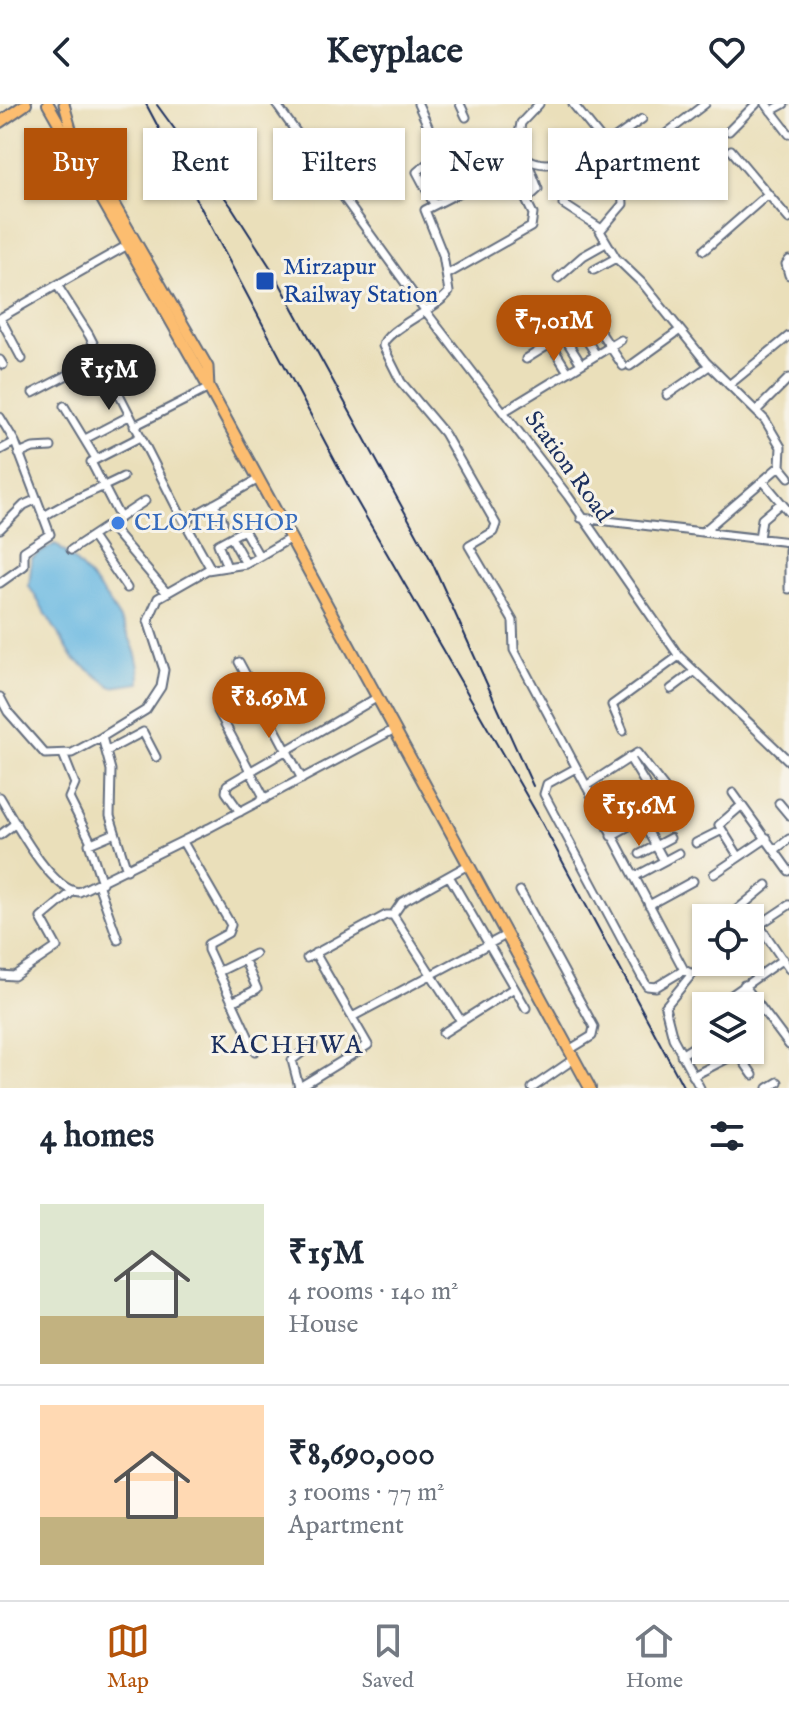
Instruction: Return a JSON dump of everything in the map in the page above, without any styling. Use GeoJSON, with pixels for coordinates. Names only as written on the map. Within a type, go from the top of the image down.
{"type":"FeatureCollection","features":[{"type":"Feature","properties":{"kind":"highway"},"geometry":{"type":"LineString","coordinates":[[0,122],[26,104]]}},
{"type":"Feature","properties":{"kind":"highway"},"geometry":{"type":"LineString","coordinates":[[48,104],[209,388],[590,1088]]}},
{"type":"Feature","properties":{"kind":"main road"},"geometry":{"type":"LineString","coordinates":[[64,104],[71,129],[208,367],[209,388]]}},
{"type":"Feature","properties":{"kind":"street","name":"Station Road"},"geometry":{"type":"LineString","coordinates":[[276,104],[679,656],[789,761]]}},
{"type":"Feature","properties":{"kind":"street"},"geometry":{"type":"LineString","coordinates":[[418,104],[428,128]]}},
{"type":"Feature","properties":{"kind":"street"},"geometry":{"type":"LineString","coordinates":[[460,104],[466,117]]}},
{"type":"Feature","properties":{"kind":"street"},"geometry":{"type":"LineString","coordinates":[[521,128],[539,104]]}},
{"type":"Feature","properties":{"kind":"street"},"geometry":{"type":"LineString","coordinates":[[573,104],[594,128]]}},
{"type":"Feature","properties":{"kind":"street"},"geometry":{"type":"LineString","coordinates":[[673,128],[705,104]]}},
{"type":"Feature","properties":{"kind":"street"},"geometry":{"type":"LineString","coordinates":[[729,131],[756,104]]}},
{"type":"Feature","properties":{"kind":"street"},"geometry":{"type":"LineString","coordinates":[[784,104],[768,108],[789,134]]}},
{"type":"Feature","properties":{"kind":"street"},"geometry":{"type":"LineString","coordinates":[[628,128],[642,119]]}},
{"type":"Feature","properties":{"kind":"street"},"geometry":{"type":"LineString","coordinates":[[731,150],[789,219]]}},
{"type":"Feature","properties":{"kind":"street"},"geometry":{"type":"LineString","coordinates":[[532,173],[538,189],[532,194]]}},
{"type":"Feature","properties":{"kind":"street"},"geometry":{"type":"LineString","coordinates":[[704,250],[768,194]]}},
{"type":"Feature","properties":{"kind":"street"},"geometry":{"type":"LineString","coordinates":[[432,200],[434,204]]}},
{"type":"Feature","properties":{"kind":"street"},"geometry":{"type":"LineString","coordinates":[[442,200],[424,213],[438,240],[448,274],[449,292],[427,313],[388,335],[383,346],[401,382],[444,433],[496,524],[493,532],[469,546],[513,621],[514,650],[611,836],[688,972]]}},
{"type":"Feature","properties":{"kind":"street"},"geometry":{"type":"LineString","coordinates":[[448,274],[531,227],[533,214],[526,200]]}},
{"type":"Feature","properties":{"kind":"street"},"geometry":{"type":"LineString","coordinates":[[600,228],[623,204],[622,200]]}},
{"type":"Feature","properties":{"kind":"street"},"geometry":{"type":"LineString","coordinates":[[563,204],[600,228],[616,258],[709,366],[756,411],[786,450],[780,466],[703,532]]}},
{"type":"Feature","properties":{"kind":"street"},"geometry":{"type":"LineString","coordinates":[[558,278],[583,256],[606,243]]}},
{"type":"Feature","properties":{"kind":"street"},"geometry":{"type":"LineString","coordinates":[[22,359],[0,318],[126,246]]}},
{"type":"Feature","properties":{"kind":"street"},"geometry":{"type":"LineString","coordinates":[[594,270],[616,258]]}},
{"type":"Feature","properties":{"kind":"street"},"geometry":{"type":"LineString","coordinates":[[789,260],[786,268],[789,275]]}},
{"type":"Feature","properties":{"kind":"street"},"geometry":{"type":"LineString","coordinates":[[57,285],[100,358],[211,569]]}},
{"type":"Feature","properties":{"kind":"street"},"geometry":{"type":"LineString","coordinates":[[526,359],[601,312]]}},
{"type":"Feature","properties":{"kind":"street"},"geometry":{"type":"LineString","coordinates":[[591,318],[626,366],[680,330]]}},
{"type":"Feature","properties":{"kind":"street"},"geometry":{"type":"LineString","coordinates":[[578,326],[596,355]]}},
{"type":"Feature","properties":{"kind":"street"},"geometry":{"type":"LineString","coordinates":[[563,335],[581,364]]}},
{"type":"Feature","properties":{"kind":"street"},"geometry":{"type":"LineString","coordinates":[[729,385],[789,336]]}},
{"type":"Feature","properties":{"kind":"street"},"geometry":{"type":"LineString","coordinates":[[503,412],[621,340]]}},
{"type":"Feature","properties":{"kind":"street"},"geometry":{"type":"LineString","coordinates":[[550,343],[568,372]]}},
{"type":"Feature","properties":{"kind":"street"},"geometry":{"type":"LineString","coordinates":[[33,393],[100,358]]}},
{"type":"Feature","properties":{"kind":"street"},"geometry":{"type":"LineString","coordinates":[[667,395],[709,366]]}},
{"type":"Feature","properties":{"kind":"street"},"geometry":{"type":"LineString","coordinates":[[756,411],[789,378]]}},
{"type":"Feature","properties":{"kind":"street"},"geometry":{"type":"LineString","coordinates":[[134,426],[209,388]]}},
{"type":"Feature","properties":{"kind":"street"},"geometry":{"type":"LineString","coordinates":[[64,406],[95,457]]}},
{"type":"Feature","properties":{"kind":"street"},"geometry":{"type":"LineString","coordinates":[[85,439],[129,416]]}},
{"type":"Feature","properties":{"kind":"street"},"geometry":{"type":"LineString","coordinates":[[0,417],[15,442],[49,536],[24,551],[24,566],[0,583]]}},
{"type":"Feature","properties":{"kind":"street"},"geometry":{"type":"LineString","coordinates":[[120,518],[91,462],[95,457],[140,437]]}},
{"type":"Feature","properties":{"kind":"street"},"geometry":{"type":"LineString","coordinates":[[0,450],[15,442]]}},
{"type":"Feature","properties":{"kind":"street"},"geometry":{"type":"LineString","coordinates":[[19,454],[33,448],[51,447]]}},
{"type":"Feature","properties":{"kind":"street"},"geometry":{"type":"LineString","coordinates":[[780,466],[789,477]]}},
{"type":"Feature","properties":{"kind":"street"},"geometry":{"type":"LineString","coordinates":[[43,517],[65,502],[123,477]]}},
{"type":"Feature","properties":{"kind":"street"},"geometry":{"type":"LineString","coordinates":[[184,521],[257,480]]}},
{"type":"Feature","properties":{"kind":"street"},"geometry":{"type":"LineString","coordinates":[[763,481],[789,512]]}},
{"type":"Feature","properties":{"kind":"street"},"geometry":{"type":"LineString","coordinates":[[0,529],[24,505],[35,500]]}},
{"type":"Feature","properties":{"kind":"street"},"geometry":{"type":"LineString","coordinates":[[71,550],[145,501]]}},
{"type":"Feature","properties":{"kind":"street"},"geometry":{"type":"LineString","coordinates":[[759,538],[762,519],[781,503]]}},
{"type":"Feature","properties":{"kind":"street"},"geometry":{"type":"LineString","coordinates":[[214,504],[223,522]]}},
{"type":"Feature","properties":{"kind":"street"},"geometry":{"type":"LineString","coordinates":[[581,518],[789,542]]}},
{"type":"Feature","properties":{"kind":"street"},"geometry":{"type":"LineString","coordinates":[[109,525],[166,592]]}},
{"type":"Feature","properties":{"kind":"street"},"geometry":{"type":"LineString","coordinates":[[227,567],[217,546],[246,531],[259,556]]}},
{"type":"Feature","properties":{"kind":"street"},"geometry":{"type":"LineString","coordinates":[[92,537],[127,588]]}},
{"type":"Feature","properties":{"kind":"street"},"geometry":{"type":"LineString","coordinates":[[231,537],[246,564]]}},
{"type":"Feature","properties":{"kind":"street"},"geometry":{"type":"LineString","coordinates":[[0,697],[40,752],[63,754],[77,751],[146,710],[161,687],[164,670],[148,621],[152,605],[166,592],[211,569],[246,564],[289,539]]}},
{"type":"Feature","properties":{"kind":"street"},"geometry":{"type":"LineString","coordinates":[[789,550],[789,589]]}},
{"type":"Feature","properties":{"kind":"street"},"geometry":{"type":"LineString","coordinates":[[623,731],[612,705],[679,656]]}},
{"type":"Feature","properties":{"kind":"street"},"geometry":{"type":"LineString","coordinates":[[239,662],[302,779]]}},
{"type":"Feature","properties":{"kind":"street"},"geometry":{"type":"LineString","coordinates":[[671,689],[695,671]]}},
{"type":"Feature","properties":{"kind":"street"},"geometry":{"type":"LineString","coordinates":[[240,812],[226,787],[286,748],[378,697]]}},
{"type":"Feature","properties":{"kind":"street"},"geometry":{"type":"LineString","coordinates":[[218,711],[265,799]]}},
{"type":"Feature","properties":{"kind":"street"},"geometry":{"type":"LineString","coordinates":[[0,975],[14,976],[57,947],[41,918],[72,892],[100,883],[183,842],[395,729]]}},
{"type":"Feature","properties":{"kind":"street"},"geometry":{"type":"LineString","coordinates":[[107,751],[143,732],[156,757]]}},
{"type":"Feature","properties":{"kind":"street"},"geometry":{"type":"LineString","coordinates":[[102,737],[113,797],[110,816],[127,870]]}},
{"type":"Feature","properties":{"kind":"street"},"geometry":{"type":"LineString","coordinates":[[63,754],[75,784],[69,798],[91,842],[89,847],[118,940]]}},
{"type":"Feature","properties":{"kind":"street"},"geometry":{"type":"LineString","coordinates":[[586,786],[629,757],[640,754],[666,790]]}},
{"type":"Feature","properties":{"kind":"street"},"geometry":{"type":"LineString","coordinates":[[629,757],[646,785]]}},
{"type":"Feature","properties":{"kind":"street"},"geometry":{"type":"LineString","coordinates":[[576,768],[547,784],[544,794],[644,981],[647,986],[656,987],[692,970]]}},
{"type":"Feature","properties":{"kind":"street"},"geometry":{"type":"LineString","coordinates":[[733,793],[789,871]]}},
{"type":"Feature","properties":{"kind":"street"},"geometry":{"type":"LineString","coordinates":[[0,797],[60,884],[72,892]]}},
{"type":"Feature","properties":{"kind":"street"},"geometry":{"type":"LineString","coordinates":[[779,803],[789,815]]}},
{"type":"Feature","properties":{"kind":"street"},"geometry":{"type":"LineString","coordinates":[[739,857],[720,822],[742,805]]}},
{"type":"Feature","properties":{"kind":"street"},"geometry":{"type":"LineString","coordinates":[[611,836],[658,810]]}},
{"type":"Feature","properties":{"kind":"street"},"geometry":{"type":"LineString","coordinates":[[641,819],[664,861]]}},
{"type":"Feature","properties":{"kind":"street"},"geometry":{"type":"LineString","coordinates":[[0,835],[16,823]]}},
{"type":"Feature","properties":{"kind":"street"},"geometry":{"type":"LineString","coordinates":[[696,843],[722,830]]}},
{"type":"Feature","properties":{"kind":"street"},"geometry":{"type":"LineString","coordinates":[[91,842],[115,833]]}},
{"type":"Feature","properties":{"kind":"street"},"geometry":{"type":"LineString","coordinates":[[640,854],[670,838]]}},
{"type":"Feature","properties":{"kind":"street"},"geometry":{"type":"LineString","coordinates":[[714,874],[767,838]]}},
{"type":"Feature","properties":{"kind":"street"},"geometry":{"type":"LineString","coordinates":[[776,849],[789,839]]}},
{"type":"Feature","properties":{"kind":"street"},"geometry":{"type":"LineString","coordinates":[[183,842],[231,925],[228,933],[207,947],[255,1051]]}},
{"type":"Feature","properties":{"kind":"street"},"geometry":{"type":"LineString","coordinates":[[634,877],[679,853]]}},
{"type":"Feature","properties":{"kind":"street"},"geometry":{"type":"LineString","coordinates":[[393,915],[402,902],[468,865]]}},
{"type":"Feature","properties":{"kind":"street"},"geometry":{"type":"LineString","coordinates":[[449,876],[526,1008]]}},
{"type":"Feature","properties":{"kind":"street"},"geometry":{"type":"LineString","coordinates":[[649,905],[693,881]]}},
{"type":"Feature","properties":{"kind":"street"},"geometry":{"type":"LineString","coordinates":[[744,904],[767,885]]}},
{"type":"Feature","properties":{"kind":"street"},"geometry":{"type":"LineString","coordinates":[[520,891],[595,1030],[572,1055],[532,1088]]}},
{"type":"Feature","properties":{"kind":"street"},"geometry":{"type":"LineString","coordinates":[[764,922],[789,905]]}},
{"type":"Feature","properties":{"kind":"street"},"geometry":{"type":"LineString","coordinates":[[307,958],[386,915],[393,915]]}},
{"type":"Feature","properties":{"kind":"street"},"geometry":{"type":"LineString","coordinates":[[393,915],[461,1021]]}},
{"type":"Feature","properties":{"kind":"street"},"geometry":{"type":"LineString","coordinates":[[764,932],[789,969]]}},
{"type":"Feature","properties":{"kind":"street"},"geometry":{"type":"LineString","coordinates":[[352,1017],[506,935]]}},
{"type":"Feature","properties":{"kind":"street"},"geometry":{"type":"LineString","coordinates":[[313,1044],[292,1060],[299,1088],[367,1048],[315,953]]}},
{"type":"Feature","properties":{"kind":"street"},"geometry":{"type":"LineString","coordinates":[[218,972],[255,954]]}},
{"type":"Feature","properties":{"kind":"street"},"geometry":{"type":"LineString","coordinates":[[232,1002],[257,989],[244,959]]}},
{"type":"Feature","properties":{"kind":"street"},"geometry":{"type":"LineString","coordinates":[[735,992],[783,959]]}},
{"type":"Feature","properties":{"kind":"street"},"geometry":{"type":"LineString","coordinates":[[688,972],[665,1007],[681,1055],[700,1088]]}},
{"type":"Feature","properties":{"kind":"street"},"geometry":{"type":"LineString","coordinates":[[744,985],[789,1045]]}},
{"type":"Feature","properties":{"kind":"street"},"geometry":{"type":"LineString","coordinates":[[443,1033],[514,988]]}},
{"type":"Feature","properties":{"kind":"street"},"geometry":{"type":"LineString","coordinates":[[681,1055],[692,1048]]}},
{"type":"Feature","properties":{"kind":"street"},"geometry":{"type":"LineString","coordinates":[[693,1076],[715,1064]]}},
{"type":"Feature","properties":{"kind":"street"},"geometry":{"type":"LineString","coordinates":[[745,1064],[753,1075]]}},
{"type":"Feature","properties":{"kind":"street"},"geometry":{"type":"LineString","coordinates":[[768,1088],[778,1082]]}},
{"type":"Feature","properties":{"kind":"water"},"geometry":{"type":"Polygon","coordinates":[[[55,544],[84,571],[112,606],[133,646],[140,683],[112,687],[73,658],[29,586],[32,558],[55,544]]]}},
{"type":"Feature","properties":{"kind":"railway"},"geometry":{"type":"LineString","coordinates":[[146,104],[351,491],[536,812],[684,1088]]}},
{"type":"Feature","properties":{"kind":"railway"},"geometry":{"type":"LineString","coordinates":[[157,105],[231,206],[274,273],[431,560],[533,786]]}},
{"type":"Feature","properties":{"kind":"place","name":"Mirzapur Railway Station"},"geometry":{"type":"Point","coordinates":[265,281]}},
{"type":"Feature","properties":{"kind":"place","name":"CLOTH SHOP"},"geometry":{"type":"Point","coordinates":[118,523]}},
{"type":"Feature","properties":{"kind":"district","name":"KACHHWA"},"geometry":{"type":"Point","coordinates":[287,1045]}}]}
